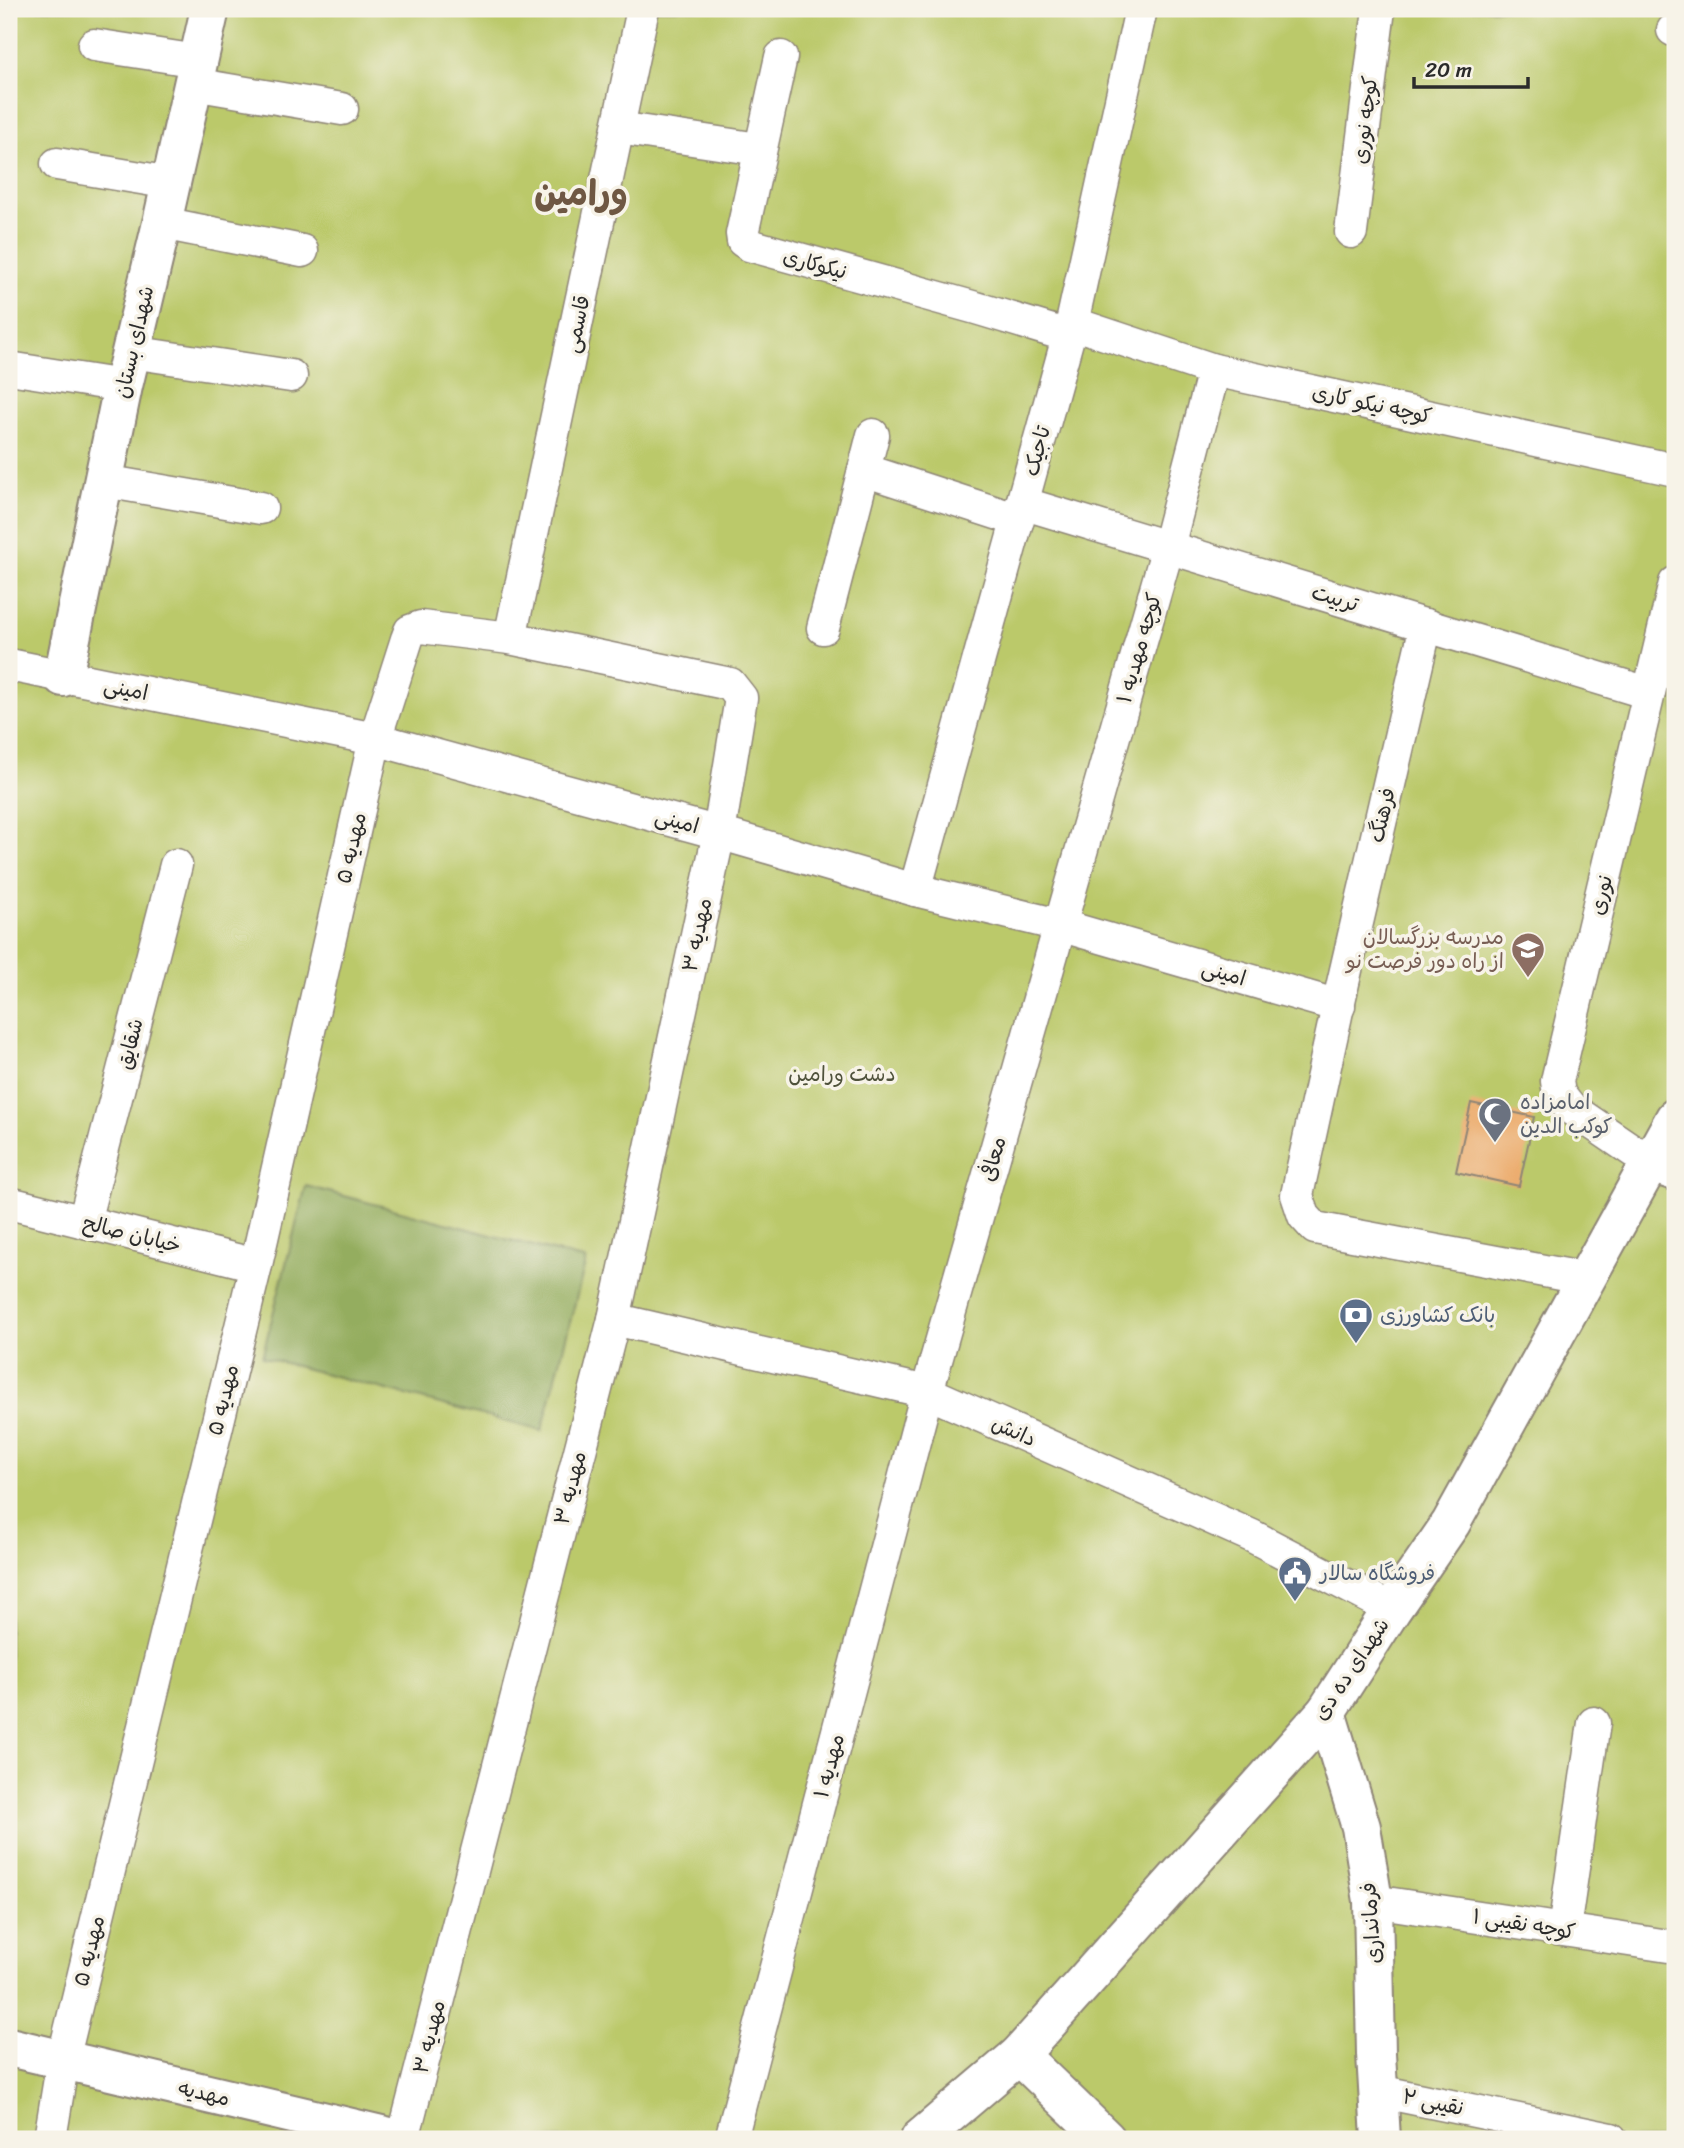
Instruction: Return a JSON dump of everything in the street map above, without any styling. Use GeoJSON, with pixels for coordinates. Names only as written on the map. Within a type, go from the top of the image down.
{"type":"FeatureCollection","features":[{"type":"Feature","properties":{"kind":"street","name":"شهدای بستان"},"geometry":{"type":"LineString","coordinates":[[63,677],[127,369],[209,9]]}},
{"type":"Feature","properties":{"kind":"street","name":"قاسمی"},"geometry":{"type":"LineString","coordinates":[[510,638],[643,9]]}},
{"type":"Feature","properties":{"kind":"street","name":"تاجیک"},"geometry":{"type":"LineString","coordinates":[[915,890],[1070,329],[1140,9]]}},
{"type":"Feature","properties":{"kind":"street","name":"کوچه نوری"},"geometry":{"type":"LineString","coordinates":[[1351,232],[1379,9]]}},
{"type":"Feature","properties":{"kind":"street"},"geometry":{"type":"LineString","coordinates":[[94,45],[342,109]]}},
{"type":"Feature","properties":{"kind":"street","name":"نیکوکاری"},"geometry":{"type":"LineString","coordinates":[[781,57],[759,149],[742,233],[743,241],[749,246],[976,308],[1070,329]]}},
{"type":"Feature","properties":{"kind":"street"},"geometry":{"type":"LineString","coordinates":[[618,128],[759,149]]}},
{"type":"Feature","properties":{"kind":"street"},"geometry":{"type":"LineString","coordinates":[[57,164],[171,183]]}},
{"type":"Feature","properties":{"kind":"street"},"geometry":{"type":"LineString","coordinates":[[162,223],[302,251]]}},
{"type":"Feature","properties":{"kind":"street","name":"کوچه نیکو کاری"},"geometry":{"type":"LineString","coordinates":[[1070,329],[1214,370],[1675,470]]}},
{"type":"Feature","properties":{"kind":"street"},"geometry":{"type":"LineString","coordinates":[[9,368],[127,369],[291,376]]}},
{"type":"Feature","properties":{"kind":"street","name":"کوچه مهدیه ۱"},"geometry":{"type":"LineString","coordinates":[[1059,925],[1168,547],[1214,370]]}},
{"type":"Feature","properties":{"kind":"street"},"geometry":{"type":"LineString","coordinates":[[823,628],[873,435]]}},
{"type":"Feature","properties":{"kind":"street","name":"تربیت"},"geometry":{"type":"LineString","coordinates":[[864,470],[1168,547],[1648,693]]}},
{"type":"Feature","properties":{"kind":"street"},"geometry":{"type":"LineString","coordinates":[[104,481],[261,508]]}},
{"type":"Feature","properties":{"kind":"street","name":"نوری"},"geometry":{"type":"LineString","coordinates":[[1663,1167],[1570,1108],[1559,1094],[1557,1081],[1675,583]]}},
{"type":"Feature","properties":{"kind":"street","name":"فرهنگ"},"geometry":{"type":"LineString","coordinates":[[1426,625],[1297,1195],[1304,1216],[1315,1228],[1587,1279]]}},
{"type":"Feature","properties":{"kind":"street","name":"مهدیه ۵"},"geometry":{"type":"LineString","coordinates":[[50,2139],[62,2060],[256,1265],[375,739],[410,631],[421,627],[510,638]]}},
{"type":"Feature","properties":{"kind":"street","name":"مهدیه ۳"},"geometry":{"type":"LineString","coordinates":[[400,2139],[614,1319],[719,832],[741,698],[730,684],[510,638]]}},
{"type":"Feature","properties":{"kind":"street","name":"امینی"},"geometry":{"type":"LineString","coordinates":[[9,666],[375,739],[719,832],[915,890],[1059,925],[1339,1006]]}},
{"type":"Feature","properties":{"kind":"street","name":"شقایق"},"geometry":{"type":"LineString","coordinates":[[84,1222],[176,865]]}},
{"type":"Feature","properties":{"kind":"street","name":"معافی"},"geometry":{"type":"LineString","coordinates":[[927,1392],[1059,925]]}},
{"type":"Feature","properties":{"kind":"street","name":"شهدای ده دی"},"geometry":{"type":"LineString","coordinates":[[920,2139],[1019,2054],[1326,1712],[1391,1609],[1451,1523],[1587,1279],[1663,1167],[1675,1118]]}},
{"type":"Feature","properties":{"kind":"street","name":"خیابان صالح"},"geometry":{"type":"LineString","coordinates":[[9,1203],[256,1265]]}},
{"type":"Feature","properties":{"kind":"street","name":"دانش"},"geometry":{"type":"LineString","coordinates":[[614,1319],[927,1392],[1252,1536],[1391,1609]]}},
{"type":"Feature","properties":{"kind":"street","name":"مهدیه ۱"},"geometry":{"type":"LineString","coordinates":[[731,2139],[927,1392]]}},
{"type":"Feature","properties":{"kind":"street","name":"فرمانداری"},"geometry":{"type":"LineString","coordinates":[[1326,1712],[1361,1827],[1373,1901],[1381,2139]]}},
{"type":"Feature","properties":{"kind":"street"},"geometry":{"type":"LineString","coordinates":[[1564,1930],[1594,1723]]}},
{"type":"Feature","properties":{"kind":"street","name":"کوچه نقیبی ۱"},"geometry":{"type":"LineString","coordinates":[[1373,1901],[1675,1947]]}},
{"type":"Feature","properties":{"kind":"street","name":"مهدیه"},"geometry":{"type":"LineString","coordinates":[[9,2047],[400,2139]]}},
{"type":"Feature","properties":{"kind":"street"},"geometry":{"type":"LineString","coordinates":[[1019,2054],[1106,2139]]}},
{"type":"Feature","properties":{"kind":"street","name":"نقیبی ۲"},"geometry":{"type":"LineString","coordinates":[[1378,2091],[1611,2139]]}},
{"type":"Feature","properties":{"kind":"green space","name":"دشت ورامین"},"geometry":{"type":"Polygon","coordinates":[[[9,9],[1675,9],[1675,2139],[9,2139],[9,9]]]}},
{"type":"Feature","properties":{"kind":"green space"},"geometry":{"type":"Polygon","coordinates":[[[306,1186],[586,1260],[542,1431],[262,1357],[306,1186]]]}},
{"type":"Feature","properties":{"kind":"building","name":"امامزاده کوکب الدین"},"geometry":{"type":"Polygon","coordinates":[[[1471,1103],[1534,1117],[1519,1186],[1456,1172],[1471,1103]]]}},
{"type":"Feature","properties":{"kind":"place","name":"مدرسه بزرگسالان از راه دور فرصت نو"},"geometry":{"type":"Point","coordinates":[1528,979]}},
{"type":"Feature","properties":{"kind":"place","name":"امامزاده کوکب الدین"},"geometry":{"type":"Point","coordinates":[1495,1144]}},
{"type":"Feature","properties":{"kind":"place","name":"بانک کشاورزی"},"geometry":{"type":"Point","coordinates":[1356,1345]}},
{"type":"Feature","properties":{"kind":"place","name":"فروشگاه سالار"},"geometry":{"type":"Point","coordinates":[1295,1603]}},
{"type":"Feature","properties":{"kind":"district","name":"ورامین"},"geometry":{"type":"Point","coordinates":[581,193]}}]}
